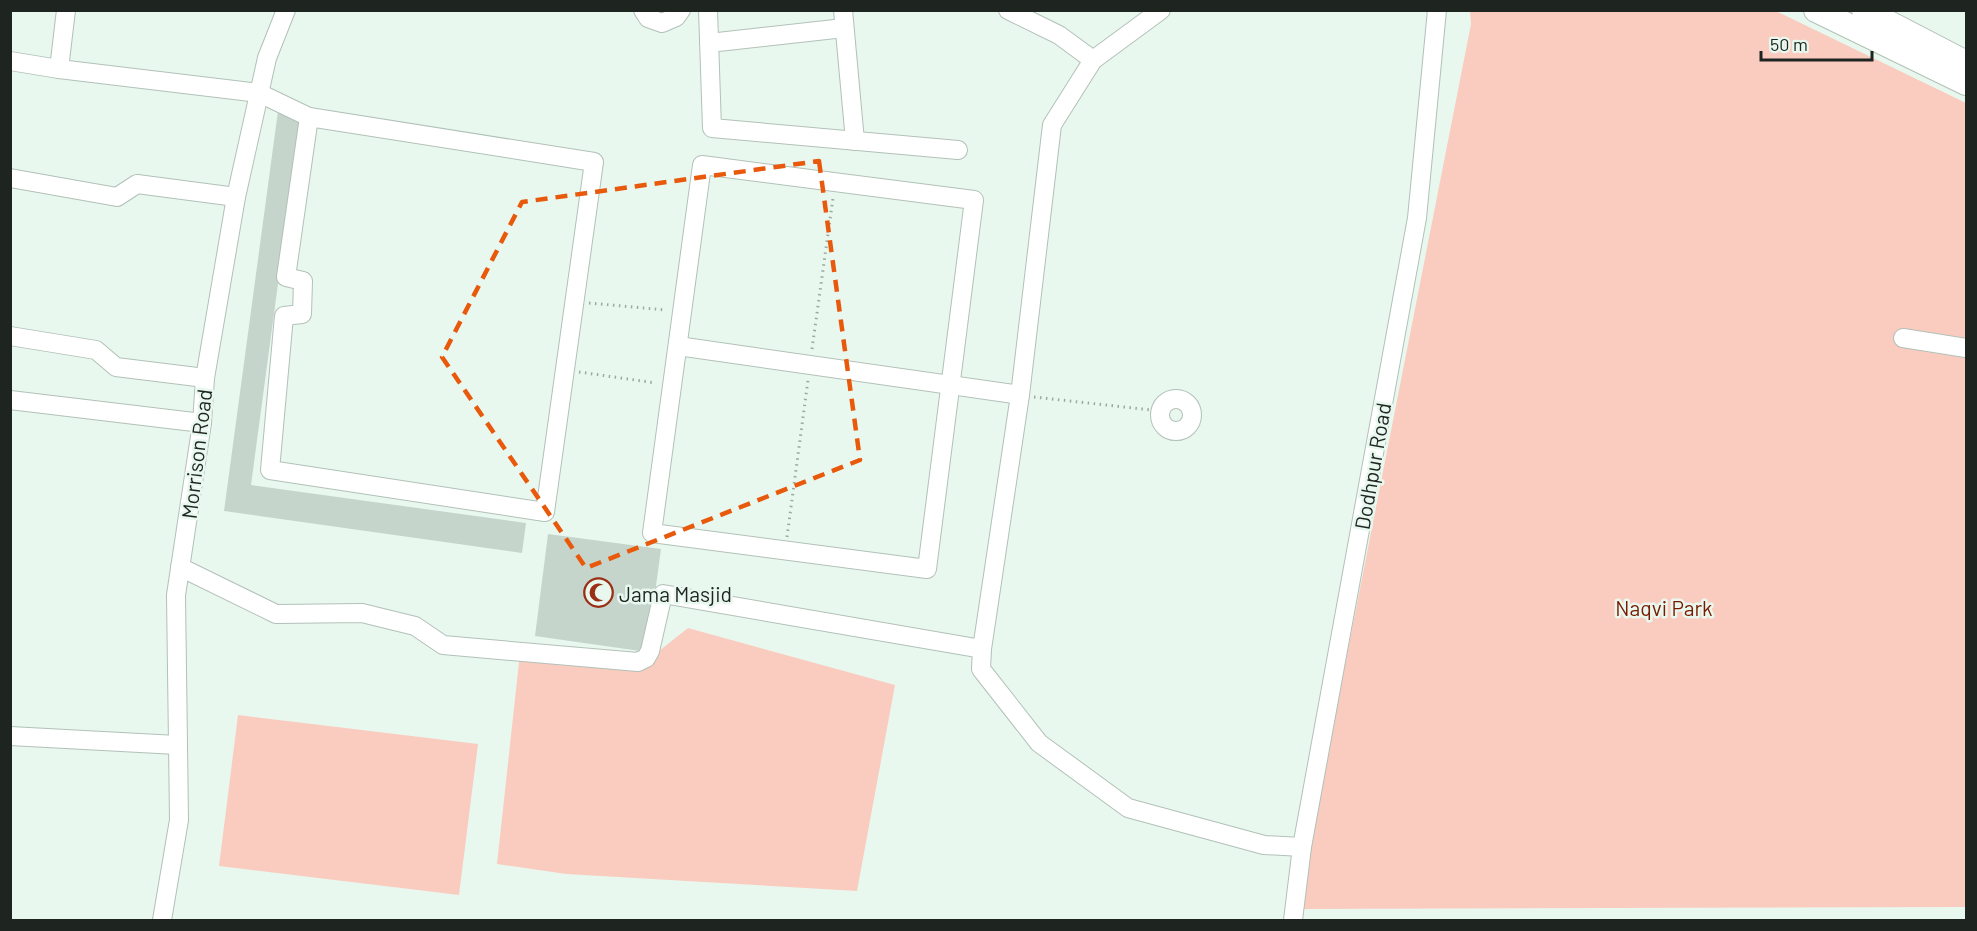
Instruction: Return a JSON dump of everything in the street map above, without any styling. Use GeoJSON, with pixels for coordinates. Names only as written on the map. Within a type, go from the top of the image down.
{"type":"FeatureCollection","features":[{"type":"Feature","properties":{"kind":"main road"},"geometry":{"type":"LineString","coordinates":[[1816,10],[1966,83]]}},
{"type":"Feature","properties":{"kind":"main road"},"geometry":{"type":"LineString","coordinates":[[1864,10],[1966,63]]}},
{"type":"Feature","properties":{"kind":"street"},"geometry":{"type":"LineString","coordinates":[[59,69],[66,10]]}},
{"type":"Feature","properties":{"kind":"street","name":"Morrison Road"},"geometry":{"type":"LineString","coordinates":[[163,913],[178,820],[176,595],[202,423],[205,378],[236,197],[267,58],[286,10]]}},
{"type":"Feature","properties":{"kind":"street"},"geometry":{"type":"LineString","coordinates":[[643,10],[648,18],[662,24],[676,17],[681,10]]}},
{"type":"Feature","properties":{"kind":"street"},"geometry":{"type":"LineString","coordinates":[[708,10],[712,128],[958,150]]}},
{"type":"Feature","properties":{"kind":"street"},"geometry":{"type":"LineString","coordinates":[[1008,10],[1059,34],[1093,60]]}},
{"type":"Feature","properties":{"kind":"street"},"geometry":{"type":"LineString","coordinates":[[1161,10],[1093,60],[1052,125],[1020,395],[982,649],[981,669],[1039,743],[1128,808],[1264,845],[1302,847]]}},
{"type":"Feature","properties":{"kind":"street","name":"Dodhpur Road"},"geometry":{"type":"LineString","coordinates":[[1293,921],[1302,847],[1417,218],[1437,10]]}},
{"type":"Feature","properties":{"kind":"street"},"geometry":{"type":"LineString","coordinates":[[709,43],[844,19],[855,141]]}},
{"type":"Feature","properties":{"kind":"street"},"geometry":{"type":"LineString","coordinates":[[10,61],[259,93],[309,117],[594,162],[545,512],[270,470],[284,316],[302,314],[303,281],[286,277],[309,117]]}},
{"type":"Feature","properties":{"kind":"street"},"geometry":{"type":"LineString","coordinates":[[702,165],[974,200],[927,569],[652,533],[683,312],[702,165]]}},
{"type":"Feature","properties":{"kind":"street"},"geometry":{"type":"LineString","coordinates":[[10,178],[117,197],[137,184],[236,197]]}},
{"type":"Feature","properties":{"kind":"street"},"geometry":{"type":"LineString","coordinates":[[10,336],[96,350],[116,367],[205,378]]}},
{"type":"Feature","properties":{"kind":"street"},"geometry":{"type":"LineString","coordinates":[[1904,338],[1966,348]]}},
{"type":"Feature","properties":{"kind":"street"},"geometry":{"type":"LineString","coordinates":[[678,346],[1020,395]]}},
{"type":"Feature","properties":{"kind":"street"},"geometry":{"type":"LineString","coordinates":[[10,400],[202,423]]}},
{"type":"Feature","properties":{"kind":"street"},"geometry":{"type":"LineString","coordinates":[[180,567],[276,614],[362,613],[415,626],[443,645],[638,662],[646,658],[651,651],[663,594],[982,649]]}},
{"type":"Feature","properties":{"kind":"street"},"geometry":{"type":"LineString","coordinates":[[10,736],[177,745]]}},
{"type":"Feature","properties":{"kind":"path"},"geometry":{"type":"LineString","coordinates":[[574,301],[683,312]]}},
{"type":"Feature","properties":{"kind":"path"},"geometry":{"type":"LineString","coordinates":[[564,370],[672,385]]}},
{"type":"Feature","properties":{"kind":"path"},"geometry":{"type":"LineString","coordinates":[[1020,395],[1160,411]]}},
{"type":"Feature","properties":{"kind":"highlighted area"},"geometry":{"type":"Polygon","coordinates":[[[819,161],[860,460],[586,568],[442,357],[522,202],[819,161]]]}},
{"type":"Feature","properties":{"kind":"green space","name":"Naqvi Park"},"geometry":{"type":"Polygon","coordinates":[[[1470,11],[1776,11],[1966,103],[1966,907],[1297,909],[1471,24],[1470,11]]]}},
{"type":"Feature","properties":{"kind":"green space"},"geometry":{"type":"Polygon","coordinates":[[[688,628],[895,685],[857,891],[566,874],[497,864],[520,653],[640,666],[688,628]]]}},
{"type":"Feature","properties":{"kind":"green space"},"geometry":{"type":"Polygon","coordinates":[[[238,715],[478,744],[459,895],[219,866],[238,715]]]}},
{"type":"Feature","properties":{"kind":"building"},"geometry":{"type":"Polygon","coordinates":[[[278,111],[300,120],[251,485],[526,523],[522,553],[224,511],[278,111]]]}},
{"type":"Feature","properties":{"kind":"building","name":"Jama Masjid"},"geometry":{"type":"Polygon","coordinates":[[[548,534],[661,549],[647,652],[535,636],[548,534]]]}},
{"type":"Feature","properties":{"kind":"place","name":"Jama Masjid"},"geometry":{"type":"Point","coordinates":[598,593]}}]}
